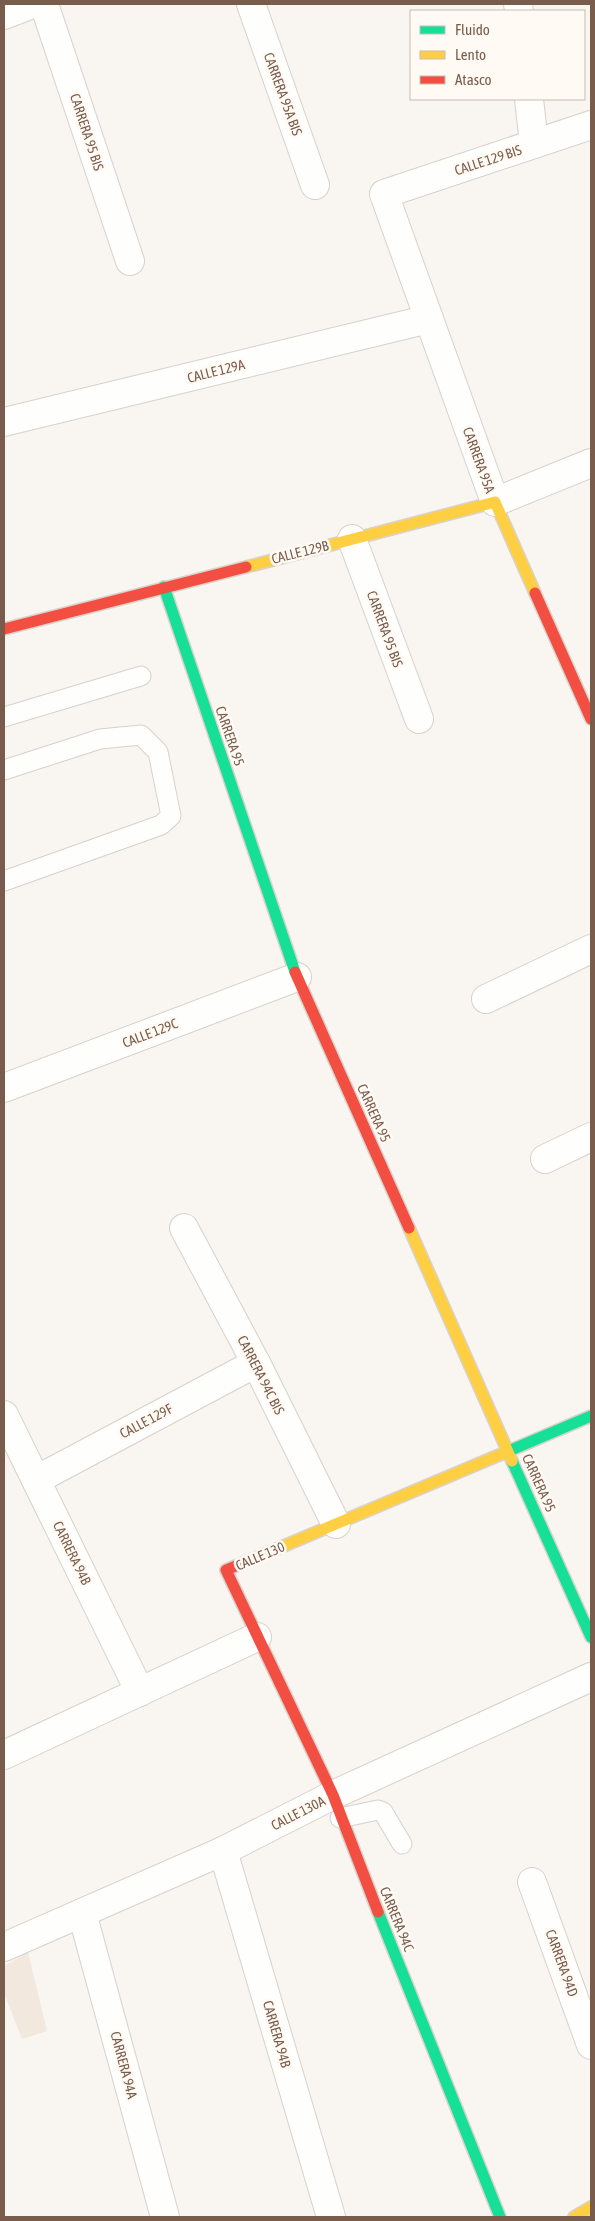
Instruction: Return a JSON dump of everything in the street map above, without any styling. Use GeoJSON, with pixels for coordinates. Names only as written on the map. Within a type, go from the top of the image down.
{"type":"FeatureCollection","features":[{"type":"Feature","properties":{"kind":"street"},"geometry":{"type":"LineString","coordinates":[[4,15],[33,4]]}},
{"type":"Feature","properties":{"kind":"street","name":"CARRERA 95 BIS"},"geometry":{"type":"LineString","coordinates":[[44,4],[130,261]]}},
{"type":"Feature","properties":{"kind":"street","name":"CARRERA 95A BIS"},"geometry":{"type":"LineString","coordinates":[[251,4],[316,185]]}},
{"type":"Feature","properties":{"kind":"street"},"geometry":{"type":"LineString","coordinates":[[529,100],[534,144]]}},
{"type":"Feature","properties":{"kind":"street","name":"CALLE 129 BIS"},"geometry":{"type":"LineString","coordinates":[[384,194],[591,125]]}},
{"type":"Feature","properties":{"kind":"street","name":"CARRERA 95A"},"geometry":{"type":"LineString","coordinates":[[384,194],[495,502],[591,719]]}},
{"type":"Feature","properties":{"kind":"street","name":"CALLE 129A"},"geometry":{"type":"LineString","coordinates":[[4,422],[429,319]]}},
{"type":"Feature","properties":{"kind":"street","name":"CALLE 129B"},"geometry":{"type":"LineString","coordinates":[[4,628],[495,502],[591,463]]}},
{"type":"Feature","properties":{"kind":"street","name":"CARRERA 95 BIS"},"geometry":{"type":"LineString","coordinates":[[352,539],[419,719]]}},
{"type":"Feature","properties":{"kind":"street","name":"CARRERA 95"},"geometry":{"type":"LineString","coordinates":[[164,587],[297,977],[591,1637]]}},
{"type":"Feature","properties":{"kind":"street"},"geometry":{"type":"LineString","coordinates":[[486,999],[591,949]]}},
{"type":"Feature","properties":{"kind":"street","name":"CALLE 129C"},"geometry":{"type":"LineString","coordinates":[[4,1088],[297,977]]}},
{"type":"Feature","properties":{"kind":"street"},"geometry":{"type":"LineString","coordinates":[[545,1159],[591,1137]]}},
{"type":"Feature","properties":{"kind":"street","name":"CARRERA 94C BIS"},"geometry":{"type":"LineString","coordinates":[[184,1228],[256,1362],[336,1524]]}},
{"type":"Feature","properties":{"kind":"street","name":"CALLE 129F"},"geometry":{"type":"LineString","coordinates":[[36,1480],[256,1362]]}},
{"type":"Feature","properties":{"kind":"street","name":"CARRERA 94B"},"geometry":{"type":"LineString","coordinates":[[4,1415],[140,1692]]}},
{"type":"Feature","properties":{"kind":"street","name":"CALLE 130"},"geometry":{"type":"LineString","coordinates":[[257,1637],[226,1570],[591,1416]]}},
{"type":"Feature","properties":{"kind":"street"},"geometry":{"type":"LineString","coordinates":[[4,1755],[257,1637]]}},
{"type":"Feature","properties":{"kind":"street","name":"CARRERA 94C"},"geometry":{"type":"LineString","coordinates":[[257,1637],[337,1807],[500,2217]]}},
{"type":"Feature","properties":{"kind":"street","name":"CALLE 130A"},"geometry":{"type":"LineString","coordinates":[[4,1947],[223,1851],[337,1807],[591,1677]]}},
{"type":"Feature","properties":{"kind":"street","name":"CARRERA 94B"},"geometry":{"type":"LineString","coordinates":[[223,1851],[332,2217]]}},
{"type":"Feature","properties":{"kind":"street","name":"CARRERA 94D"},"geometry":{"type":"LineString","coordinates":[[532,1882],[591,2046]]}},
{"type":"Feature","properties":{"kind":"street","name":"CARRERA 94A"},"geometry":{"type":"LineString","coordinates":[[82,1913],[166,2217]]}},
{"type":"Feature","properties":{"kind":"lane"},"geometry":{"type":"LineString","coordinates":[[4,717],[141,676]]}},
{"type":"Feature","properties":{"kind":"lane"},"geometry":{"type":"LineString","coordinates":[[4,770],[100,739],[141,735],[158,752],[171,816],[162,825],[4,881]]}},
{"type":"Feature","properties":{"kind":"lane"},"geometry":{"type":"LineString","coordinates":[[337,1807],[383,1812],[402,1844]]}},
{"type":"Feature","properties":{"kind":"shaded area"},"geometry":{"type":"Polygon","coordinates":[[[28,1952],[47,2031],[22,2039],[4,1993],[4,1966],[28,1952]]]}},
{"type":"Feature","properties":{"kind":"traffic: fast"},"geometry":{"type":"LineString","coordinates":[[164,587],[295,972]]}},
{"type":"Feature","properties":{"kind":"traffic: fast"},"geometry":{"type":"LineString","coordinates":[[504,1453],[591,1416]]}},
{"type":"Feature","properties":{"kind":"traffic: fast"},"geometry":{"type":"LineString","coordinates":[[512,1461],[591,1637]]}},
{"type":"Feature","properties":{"kind":"traffic: fast"},"geometry":{"type":"LineString","coordinates":[[378,1912],[500,2217]]}},
{"type":"Feature","properties":{"kind":"traffic: slow"},"geometry":{"type":"LineString","coordinates":[[246,567],[495,502],[535,593]]}},
{"type":"Feature","properties":{"kind":"traffic: slow"},"geometry":{"type":"LineString","coordinates":[[409,1228],[512,1461]]}},
{"type":"Feature","properties":{"kind":"traffic: slow"},"geometry":{"type":"LineString","coordinates":[[260,1556],[504,1453]]}},
{"type":"Feature","properties":{"kind":"traffic: slow"},"geometry":{"type":"LineString","coordinates":[[574,2217],[591,2207]]}},
{"type":"Feature","properties":{"kind":"traffic: jam"},"geometry":{"type":"LineString","coordinates":[[4,629],[246,567]]}},
{"type":"Feature","properties":{"kind":"traffic: jam"},"geometry":{"type":"LineString","coordinates":[[535,593],[591,719]]}},
{"type":"Feature","properties":{"kind":"traffic: jam"},"geometry":{"type":"LineString","coordinates":[[295,972],[409,1228]]}},
{"type":"Feature","properties":{"kind":"traffic: jam"},"geometry":{"type":"LineString","coordinates":[[260,1556],[226,1570],[333,1795],[378,1912]]}}]}
